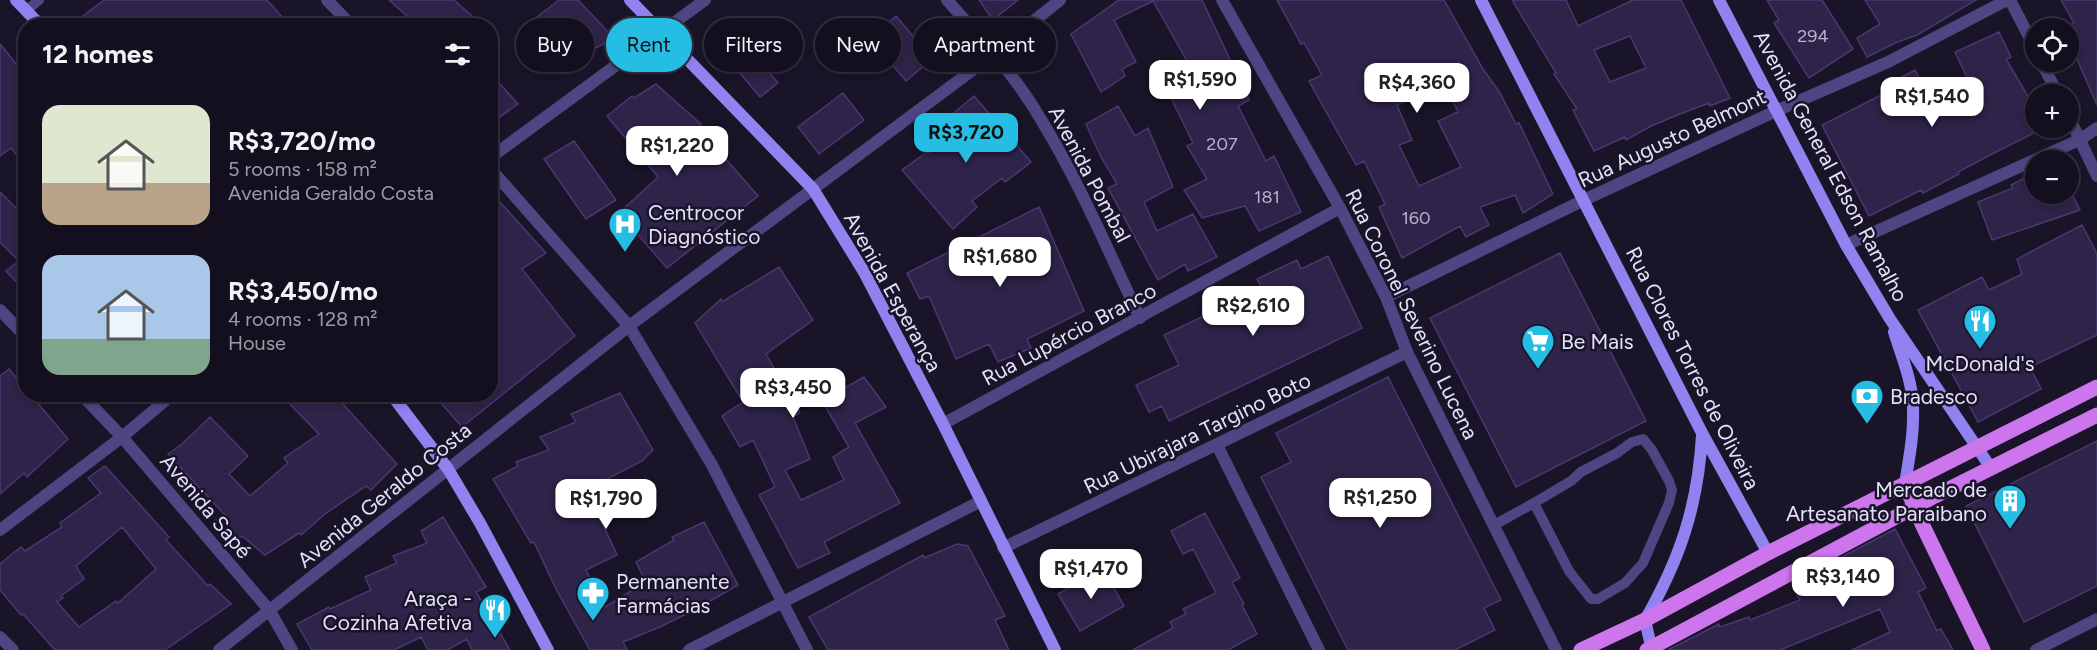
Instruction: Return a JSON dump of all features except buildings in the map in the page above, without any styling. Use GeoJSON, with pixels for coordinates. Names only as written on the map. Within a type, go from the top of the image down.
{"type":"FeatureCollection","features":[{"type":"Feature","properties":{"kind":"main road"},"geometry":{"type":"LineString","coordinates":[[16,0],[33,18]]}},
{"type":"Feature","properties":{"kind":"main road","name":"Avenida Esperança"},"geometry":{"type":"LineString","coordinates":[[630,0],[647,18]]}},
{"type":"Feature","properties":{"kind":"main road","name":"Rua Clores Torres de Oliveira"},"geometry":{"type":"LineString","coordinates":[[1481,0],[1702,433],[1768,553]]}},
{"type":"Feature","properties":{"kind":"main road","name":"Avenida General Edson Ramalho"},"geometry":{"type":"LineString","coordinates":[[1719,0],[1846,245],[1890,320],[1992,468]]}},
{"type":"Feature","properties":{"kind":"main road","name":"Avenida Esperança"},"geometry":{"type":"LineString","coordinates":[[692,65],[813,189],[864,272],[943,424],[1054,650]]}},
{"type":"Feature","properties":{"kind":"main road","name":"Avenida General Edson Ramalho"},"geometry":{"type":"LineString","coordinates":[[1890,320],[1906,367],[1914,407],[1912,440],[1905,484]]}},
{"type":"Feature","properties":{"kind":"main road"},"geometry":{"type":"LineString","coordinates":[[1581,650],[1645,620],[1768,553],[2097,387]]}},
{"type":"Feature","properties":{"kind":"main road"},"geometry":{"type":"LineString","coordinates":[[397,402],[448,469],[480,523],[548,650]]}},
{"type":"Feature","properties":{"kind":"main road"},"geometry":{"type":"LineString","coordinates":[[1702,433],[1700,470],[1691,513],[1662,591],[1645,620],[1650,649],[1915,508],[2097,415]]}},
{"type":"Feature","properties":{"kind":"main road"},"geometry":{"type":"LineString","coordinates":[[1905,484],[1983,650]]}},
{"type":"Feature","properties":{"kind":"street"},"geometry":{"type":"LineString","coordinates":[[327,0],[344,18]]}},
{"type":"Feature","properties":{"kind":"street"},"geometry":{"type":"LineString","coordinates":[[681,18],[705,0]]}},
{"type":"Feature","properties":{"kind":"street","name":"Avenida Pombal"},"geometry":{"type":"LineString","coordinates":[[947,0],[963,18]]}},
{"type":"Feature","properties":{"kind":"street","name":"Avenida Geraldo Costa"},"geometry":{"type":"LineString","coordinates":[[1038,18],[1060,0]]}},
{"type":"Feature","properties":{"kind":"street","name":"Rua Coronel Severino Lucena"},"geometry":{"type":"LineString","coordinates":[[1222,0],[1340,208],[1386,297],[1407,352],[1556,650]]}},
{"type":"Feature","properties":{"kind":"street"},"geometry":{"type":"LineString","coordinates":[[2009,0],[2025,30]]}},
{"type":"Feature","properties":{"kind":"street","name":"Rua Augusto Belmont"},"geometry":{"type":"LineString","coordinates":[[1386,297],[1584,200],[1888,62],[2009,0]]}},
{"type":"Feature","properties":{"kind":"street"},"geometry":{"type":"LineString","coordinates":[[498,152],[608,72]]}},
{"type":"Feature","properties":{"kind":"street","name":"Avenida Geraldo Costa"},"geometry":{"type":"LineString","coordinates":[[219,650],[629,326],[970,72]]}},
{"type":"Feature","properties":{"kind":"street","name":"Avenida Pombal"},"geometry":{"type":"LineString","coordinates":[[1007,72],[1040,117],[1075,181],[1140,318]]}},
{"type":"Feature","properties":{"kind":"street"},"geometry":{"type":"LineString","coordinates":[[1846,245],[2081,139],[2097,128]]}},
{"type":"Feature","properties":{"kind":"street"},"geometry":{"type":"LineString","coordinates":[[2079,135],[2097,176]]}},
{"type":"Feature","properties":{"kind":"street"},"geometry":{"type":"LineString","coordinates":[[498,177],[629,326],[712,465],[807,650]]}},
{"type":"Feature","properties":{"kind":"street","name":"Rua Lupércio Branco"},"geometry":{"type":"LineString","coordinates":[[943,424],[1340,208]]}},
{"type":"Feature","properties":{"kind":"street"},"geometry":{"type":"LineString","coordinates":[[0,310],[18,329]]}},
{"type":"Feature","properties":{"kind":"street","name":"Rua Ubirajara Targino Boto"},"geometry":{"type":"LineString","coordinates":[[1003,548],[1407,352]]}},
{"type":"Feature","properties":{"kind":"street","name":"Avenida Sapé"},"geometry":{"type":"LineString","coordinates":[[89,402],[122,437],[270,611],[292,650]]}},
{"type":"Feature","properties":{"kind":"street"},"geometry":{"type":"LineString","coordinates":[[0,530],[122,437],[164,402]]}},
{"type":"Feature","properties":{"kind":"street"},"geometry":{"type":"LineString","coordinates":[[1217,445],[1319,650]]}},
{"type":"Feature","properties":{"kind":"street"},"geometry":{"type":"LineString","coordinates":[[689,650],[981,501]]}},
{"type":"Feature","properties":{"kind":"street"},"geometry":{"type":"LineString","coordinates":[[2036,650],[2097,619]]}},
{"type":"Feature","properties":{"kind":"street"},"geometry":{"type":"LineString","coordinates":[[0,637],[13,650]]}},
{"type":"Feature","properties":{"kind":"lane"},"geometry":{"type":"LineString","coordinates":[[26,11],[39,0]]}},
{"type":"Feature","properties":{"kind":"lane"},"geometry":{"type":"LineString","coordinates":[[1494,525],[1571,481],[1581,472],[1617,453],[1632,442],[1643,439],[1652,450],[1672,490],[1669,503],[1643,563],[1625,583],[1598,599],[1591,599],[1569,571],[1534,503]]}},
{"type":"Feature","properties":{"kind":"place","name":"Centrocor Diagnóstico"},"geometry":{"type":"Point","coordinates":[625,253]}},
{"type":"Feature","properties":{"kind":"place","name":"McDonald's"},"geometry":{"type":"Point","coordinates":[1980,350]}},
{"type":"Feature","properties":{"kind":"place","name":"Be Mais"},"geometry":{"type":"Point","coordinates":[1538,370]}},
{"type":"Feature","properties":{"kind":"place","name":"Bradesco"},"geometry":{"type":"Point","coordinates":[1867,425]}},
{"type":"Feature","properties":{"kind":"place","name":"Mercado de Artesanato Paraibano"},"geometry":{"type":"Point","coordinates":[2010,530]}},
{"type":"Feature","properties":{"kind":"place","name":"Permanente Farmácias"},"geometry":{"type":"Point","coordinates":[593,622]}},
{"type":"Feature","properties":{"kind":"place","name":"Araça - Cozinha Afetiva"},"geometry":{"type":"Point","coordinates":[495,639]}}]}
